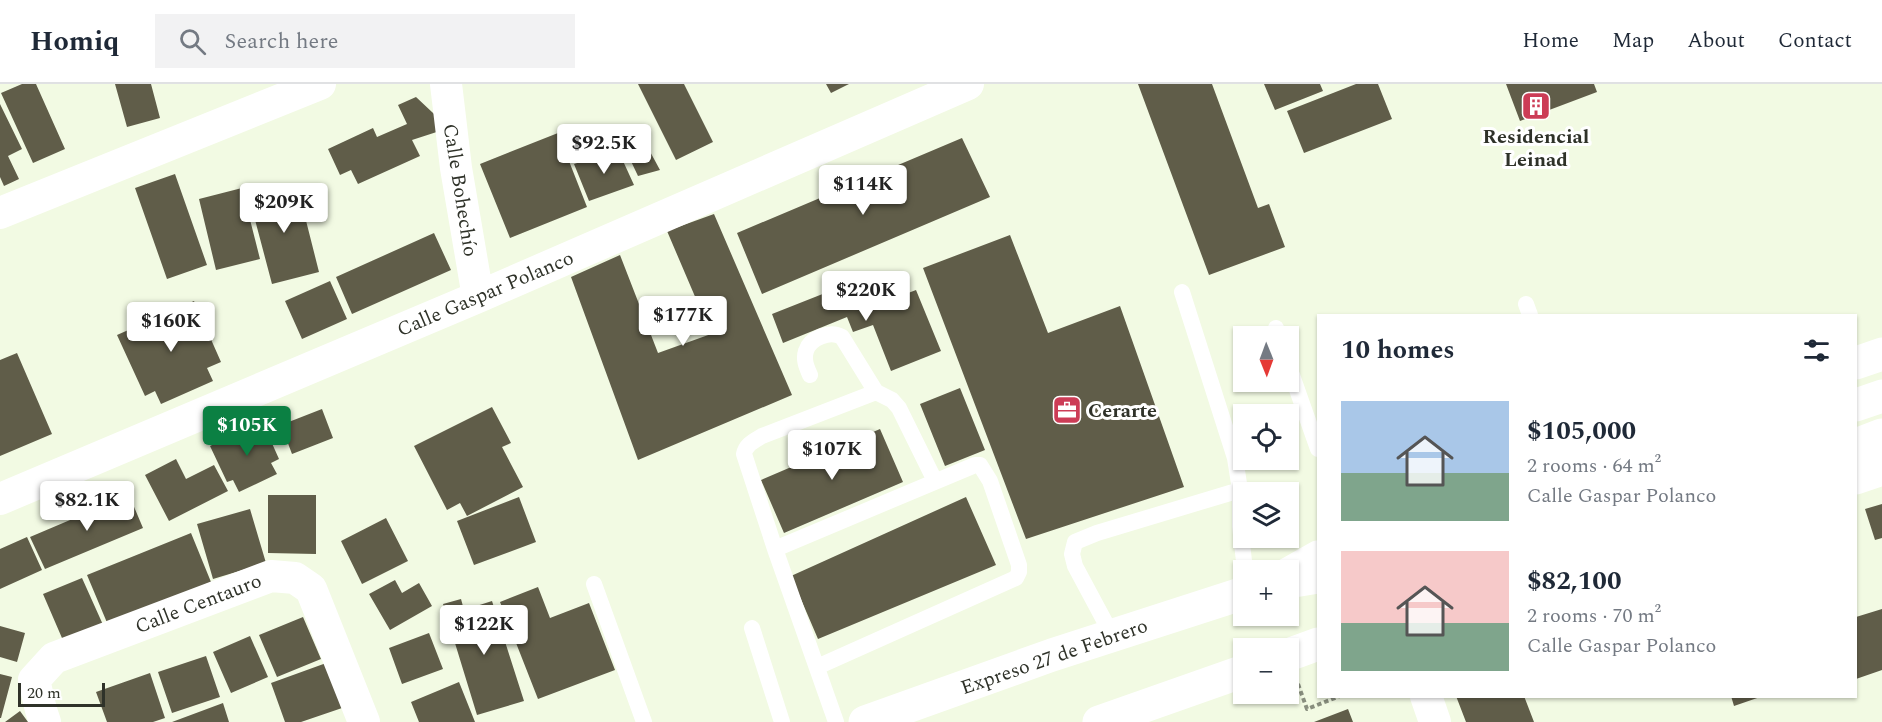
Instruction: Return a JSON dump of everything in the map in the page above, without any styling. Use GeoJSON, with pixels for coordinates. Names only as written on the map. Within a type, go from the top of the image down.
{"type":"FeatureCollection","features":[{"type":"Feature","properties":{"kind":"main road"},"geometry":{"type":"LineString","coordinates":[[1857,363],[1882,354]]}},
{"type":"Feature","properties":{"kind":"main road"},"geometry":{"type":"LineString","coordinates":[[1857,405],[1882,396]]}},
{"type":"Feature","properties":{"kind":"main road"},"geometry":{"type":"LineString","coordinates":[[1857,445],[1882,435]]}},
{"type":"Feature","properties":{"kind":"main road"},"geometry":{"type":"LineString","coordinates":[[1857,478],[1882,469]]}},
{"type":"Feature","properties":{"kind":"main road"},"geometry":{"type":"LineString","coordinates":[[1299,568],[1317,558]]}},
{"type":"Feature","properties":{"kind":"main road"},"geometry":{"type":"LineString","coordinates":[[1299,580],[1317,577]]}},
{"type":"Feature","properties":{"kind":"main road","name":"Expreso 27 de Febrero"},"geometry":{"type":"LineString","coordinates":[[865,722],[1052,654],[1233,596]]}},
{"type":"Feature","properties":{"kind":"main road"},"geometry":{"type":"LineString","coordinates":[[1299,661],[1317,645]]}},
{"type":"Feature","properties":{"kind":"main road"},"geometry":{"type":"LineString","coordinates":[[1099,722],[1233,675]]}},
{"type":"Feature","properties":{"kind":"street"},"geometry":{"type":"LineString","coordinates":[[0,213],[320,84]]}},
{"type":"Feature","properties":{"kind":"street","name":"Calle Bohechío"},"geometry":{"type":"LineString","coordinates":[[447,84],[456,168],[478,297]]}},
{"type":"Feature","properties":{"kind":"street","name":"Calle Gaspar Polanco"},"geometry":{"type":"LineString","coordinates":[[0,499],[478,297],[968,84]]}},
{"type":"Feature","properties":{"kind":"street","name":"Calle Centauro"},"geometry":{"type":"LineString","coordinates":[[45,722],[34,680],[54,658],[271,576],[295,578],[311,589],[364,722]]}},
{"type":"Feature","properties":{"kind":"street"},"geometry":{"type":"LineString","coordinates":[[1427,698],[1435,722]]}},
{"type":"Feature","properties":{"kind":"lane"},"geometry":{"type":"LineString","coordinates":[[1182,292],[1235,458],[1239,482]]}},
{"type":"Feature","properties":{"kind":"lane"},"geometry":{"type":"LineString","coordinates":[[810,375],[805,364],[805,353],[809,345],[831,333],[842,337],[876,392],[892,400],[899,408],[935,481]]}},
{"type":"Feature","properties":{"kind":"lane"},"geometry":{"type":"LineString","coordinates":[[836,722],[744,454],[748,444],[762,436],[876,392]]}},
{"type":"Feature","properties":{"kind":"lane"},"geometry":{"type":"LineString","coordinates":[[1298,392],[1317,446]]}},
{"type":"Feature","properties":{"kind":"lane"},"geometry":{"type":"LineString","coordinates":[[775,549],[975,465],[984,468],[990,481],[1019,565],[1016,578],[817,667]]}},
{"type":"Feature","properties":{"kind":"lane"},"geometry":{"type":"LineString","coordinates":[[1112,635],[1075,566],[1071,554],[1076,542],[1097,533],[1233,491]]}},
{"type":"Feature","properties":{"kind":"lane"},"geometry":{"type":"LineString","coordinates":[[594,584],[644,722]]}},
{"type":"Feature","properties":{"kind":"lane"},"geometry":{"type":"LineString","coordinates":[[752,628],[782,722]]}},
{"type":"Feature","properties":{"kind":"path"},"geometry":{"type":"LineString","coordinates":[[1299,687],[1307,709],[1335,698]]}},
{"type":"Feature","properties":{"kind":"building"},"geometry":{"type":"Polygon","coordinates":[[[22,84],[36,84],[65,149],[33,163],[1,93],[22,84]]]}},
{"type":"Feature","properties":{"kind":"building"},"geometry":{"type":"Polygon","coordinates":[[[115,84],[151,84],[160,118],[127,127],[115,84]]]}},
{"type":"Feature","properties":{"kind":"building"},"geometry":{"type":"Polygon","coordinates":[[[638,84],[684,84],[713,142],[676,160],[638,84]]]}},
{"type":"Feature","properties":{"kind":"building"},"geometry":{"type":"Polygon","coordinates":[[[826,84],[849,84],[831,93],[826,84]]]}},
{"type":"Feature","properties":{"kind":"building"},"geometry":{"type":"Polygon","coordinates":[[[1138,84],[1212,84],[1258,208],[1269,204],[1285,247],[1209,275],[1138,84]]]}},
{"type":"Feature","properties":{"kind":"building"},"geometry":{"type":"Polygon","coordinates":[[[1264,84],[1320,84],[1323,91],[1275,110],[1264,84]]]}},
{"type":"Feature","properties":{"kind":"building"},"geometry":{"type":"Polygon","coordinates":[[[1356,84],[1378,84],[1392,119],[1304,153],[1287,111],[1356,84]]]}},
{"type":"Feature","properties":{"kind":"building","name":"Residencial Leinad"},"geometry":{"type":"Polygon","coordinates":[[[1506,84],[1594,84],[1597,92],[1520,121],[1506,84]]]}},
{"type":"Feature","properties":{"kind":"building"},"geometry":{"type":"Polygon","coordinates":[[[416,97],[449,128],[412,140],[420,156],[358,184],[351,170],[340,175],[328,149],[373,128],[377,137],[407,124],[398,105],[416,97]]]}},
{"type":"Feature","properties":{"kind":"building"},"geometry":{"type":"Polygon","coordinates":[[[0,104],[22,149],[8,156],[19,179],[4,186],[0,177],[0,104]]]}},
{"type":"Feature","properties":{"kind":"building"},"geometry":{"type":"Polygon","coordinates":[[[558,133],[587,207],[510,238],[480,164],[558,133]]]}},
{"type":"Feature","properties":{"kind":"building"},"geometry":{"type":"Polygon","coordinates":[[[962,138],[990,197],[762,294],[737,233],[962,138]]]}},
{"type":"Feature","properties":{"kind":"building"},"geometry":{"type":"Polygon","coordinates":[[[647,146],[660,170],[638,176],[629,157],[647,146]]]}},
{"type":"Feature","properties":{"kind":"building"},"geometry":{"type":"Polygon","coordinates":[[[618,150],[634,185],[589,201],[574,164],[618,150]]]}},
{"type":"Feature","properties":{"kind":"building"},"geometry":{"type":"Polygon","coordinates":[[[175,174],[207,265],[167,279],[135,188],[175,174]]]}},
{"type":"Feature","properties":{"kind":"building"},"geometry":{"type":"Polygon","coordinates":[[[297,185],[319,272],[272,284],[249,197],[297,185]]]}},
{"type":"Feature","properties":{"kind":"building"},"geometry":{"type":"Polygon","coordinates":[[[242,188],[260,259],[216,270],[199,199],[242,188]]]}},
{"type":"Feature","properties":{"kind":"building"},"geometry":{"type":"Polygon","coordinates":[[[714,214],[792,395],[638,460],[571,277],[620,255],[658,353],[711,334],[667,231],[714,214]]]}},
{"type":"Feature","properties":{"kind":"building"},"geometry":{"type":"Polygon","coordinates":[[[434,233],[451,270],[352,314],[336,277],[434,233]]]}},
{"type":"Feature","properties":{"kind":"building","name":"Cerarte"},"geometry":{"type":"Polygon","coordinates":[[[1010,235],[1048,333],[1120,306],[1184,487],[1026,539],[923,268],[1010,235]]]}},
{"type":"Feature","properties":{"kind":"building"},"geometry":{"type":"Polygon","coordinates":[[[858,280],[869,308],[916,290],[941,351],[891,371],[873,325],[853,332],[847,317],[783,343],[772,314],[858,280]]]}},
{"type":"Feature","properties":{"kind":"building"},"geometry":{"type":"Polygon","coordinates":[[[330,281],[347,319],[302,339],[285,301],[330,281]]]}},
{"type":"Feature","properties":{"kind":"building"},"geometry":{"type":"Polygon","coordinates":[[[194,301],[221,362],[207,368],[213,381],[161,404],[155,391],[145,396],[117,335],[194,301]]]}},
{"type":"Feature","properties":{"kind":"building"},"geometry":{"type":"Polygon","coordinates":[[[17,353],[52,434],[0,456],[0,360],[17,353]]]}},
{"type":"Feature","properties":{"kind":"building"},"geometry":{"type":"Polygon","coordinates":[[[960,388],[985,450],[945,466],[920,404],[960,388]]]}},
{"type":"Feature","properties":{"kind":"building"},"geometry":{"type":"Polygon","coordinates":[[[492,407],[511,443],[502,447],[523,487],[467,516],[460,503],[447,510],[414,446],[492,407]]]}},
{"type":"Feature","properties":{"kind":"building"},"geometry":{"type":"Polygon","coordinates":[[[322,409],[333,438],[292,454],[281,425],[322,409]]]}},
{"type":"Feature","properties":{"kind":"building"},"geometry":{"type":"Polygon","coordinates":[[[262,421],[279,459],[271,463],[277,474],[239,492],[233,480],[227,482],[210,446],[262,421]]]}},
{"type":"Feature","properties":{"kind":"building"},"geometry":{"type":"Polygon","coordinates":[[[880,429],[903,482],[784,533],[761,480],[880,429]]]}},
{"type":"Feature","properties":{"kind":"building"},"geometry":{"type":"Polygon","coordinates":[[[176,459],[186,479],[214,465],[228,491],[169,521],[145,475],[176,459]]]}},
{"type":"Feature","properties":{"kind":"building"},"geometry":{"type":"Polygon","coordinates":[[[129,495],[143,528],[45,569],[30,537],[129,495]]]}},
{"type":"Feature","properties":{"kind":"building"},"geometry":{"type":"Polygon","coordinates":[[[268,495],[316,495],[316,554],[268,553],[268,495]]]}},
{"type":"Feature","properties":{"kind":"building"},"geometry":{"type":"Polygon","coordinates":[[[519,497],[536,542],[474,565],[457,521],[519,497]]]}},
{"type":"Feature","properties":{"kind":"building"},"geometry":{"type":"Polygon","coordinates":[[[966,497],[996,565],[818,639],[791,576],[966,497]]]}},
{"type":"Feature","properties":{"kind":"building"},"geometry":{"type":"Polygon","coordinates":[[[1882,504],[1882,538],[1875,540],[1865,509],[1882,504]]]}},
{"type":"Feature","properties":{"kind":"building"},"geometry":{"type":"Polygon","coordinates":[[[250,509],[266,563],[213,579],[197,524],[250,509]]]}},
{"type":"Feature","properties":{"kind":"building"},"geometry":{"type":"Polygon","coordinates":[[[386,518],[408,561],[362,584],[341,541],[386,518]]]}},
{"type":"Feature","properties":{"kind":"building"},"geometry":{"type":"Polygon","coordinates":[[[191,533],[211,582],[108,625],[87,575],[191,533]]]}},
{"type":"Feature","properties":{"kind":"building"},"geometry":{"type":"Polygon","coordinates":[[[27,537],[42,570],[0,589],[0,549],[27,537]]]}},
{"type":"Feature","properties":{"kind":"building"},"geometry":{"type":"Polygon","coordinates":[[[82,578],[104,627],[65,645],[43,594],[82,578]]]}},
{"type":"Feature","properties":{"kind":"building"},"geometry":{"type":"Polygon","coordinates":[[[395,580],[402,593],[419,583],[432,606],[390,630],[369,594],[395,580]]]}},
{"type":"Feature","properties":{"kind":"building"},"geometry":{"type":"Polygon","coordinates":[[[538,587],[550,618],[589,603],[615,670],[538,699],[500,602],[538,587]]]}},
{"type":"Feature","properties":{"kind":"building"},"geometry":{"type":"Polygon","coordinates":[[[461,599],[464,610],[492,601],[524,701],[477,715],[443,604],[461,599]]]}},
{"type":"Feature","properties":{"kind":"building"},"geometry":{"type":"Polygon","coordinates":[[[1882,609],[1882,670],[1857,679],[1857,617],[1882,609]]]}},
{"type":"Feature","properties":{"kind":"building"},"geometry":{"type":"Polygon","coordinates":[[[303,617],[321,659],[277,677],[259,635],[303,617]]]}},
{"type":"Feature","properties":{"kind":"building"},"geometry":{"type":"Polygon","coordinates":[[[0,626],[25,633],[17,662],[0,657],[0,626]]]}},
{"type":"Feature","properties":{"kind":"building"},"geometry":{"type":"Polygon","coordinates":[[[429,633],[443,669],[402,684],[389,648],[429,633]]]}},
{"type":"Feature","properties":{"kind":"building"},"geometry":{"type":"Polygon","coordinates":[[[250,636],[268,677],[231,693],[213,652],[250,636]]]}},
{"type":"Feature","properties":{"kind":"building"},"geometry":{"type":"Polygon","coordinates":[[[206,656],[220,697],[172,713],[158,672],[206,656]]]}},
{"type":"Feature","properties":{"kind":"building"},"geometry":{"type":"Polygon","coordinates":[[[329,662],[345,707],[301,722],[285,722],[271,683],[329,662]]]}},
{"type":"Feature","properties":{"kind":"building"},"geometry":{"type":"Polygon","coordinates":[[[150,673],[165,718],[153,722],[107,722],[96,692],[150,673]]]}},
{"type":"Feature","properties":{"kind":"building"},"geometry":{"type":"Polygon","coordinates":[[[0,674],[12,677],[1,718],[0,718],[0,674]]]}},
{"type":"Feature","properties":{"kind":"building"},"geometry":{"type":"Polygon","coordinates":[[[459,682],[475,722],[419,722],[411,702],[459,682]]]}},
{"type":"Feature","properties":{"kind":"building"},"geometry":{"type":"Polygon","coordinates":[[[1457,698],[1525,698],[1534,722],[1466,722],[1457,698]]]}},
{"type":"Feature","properties":{"kind":"building"},"geometry":{"type":"Polygon","coordinates":[[[1732,698],[1757,698],[1734,706],[1732,698]]]}},
{"type":"Feature","properties":{"kind":"building"},"geometry":{"type":"Polygon","coordinates":[[[223,703],[229,722],[172,722],[223,703]]]}},
{"type":"Feature","properties":{"kind":"building"},"geometry":{"type":"Polygon","coordinates":[[[1348,709],[1353,722],[1314,722],[1348,709]]]}},
{"type":"Feature","properties":{"kind":"building"},"geometry":{"type":"Polygon","coordinates":[[[20,711],[28,722],[5,722],[20,711]]]}},
{"type":"Feature","properties":{"kind":"place","name":"Residencial Leinad"},"geometry":{"type":"Point","coordinates":[1536,106]}},
{"type":"Feature","properties":{"kind":"place","name":"Cerarte"},"geometry":{"type":"Point","coordinates":[1067,410]}}]}
